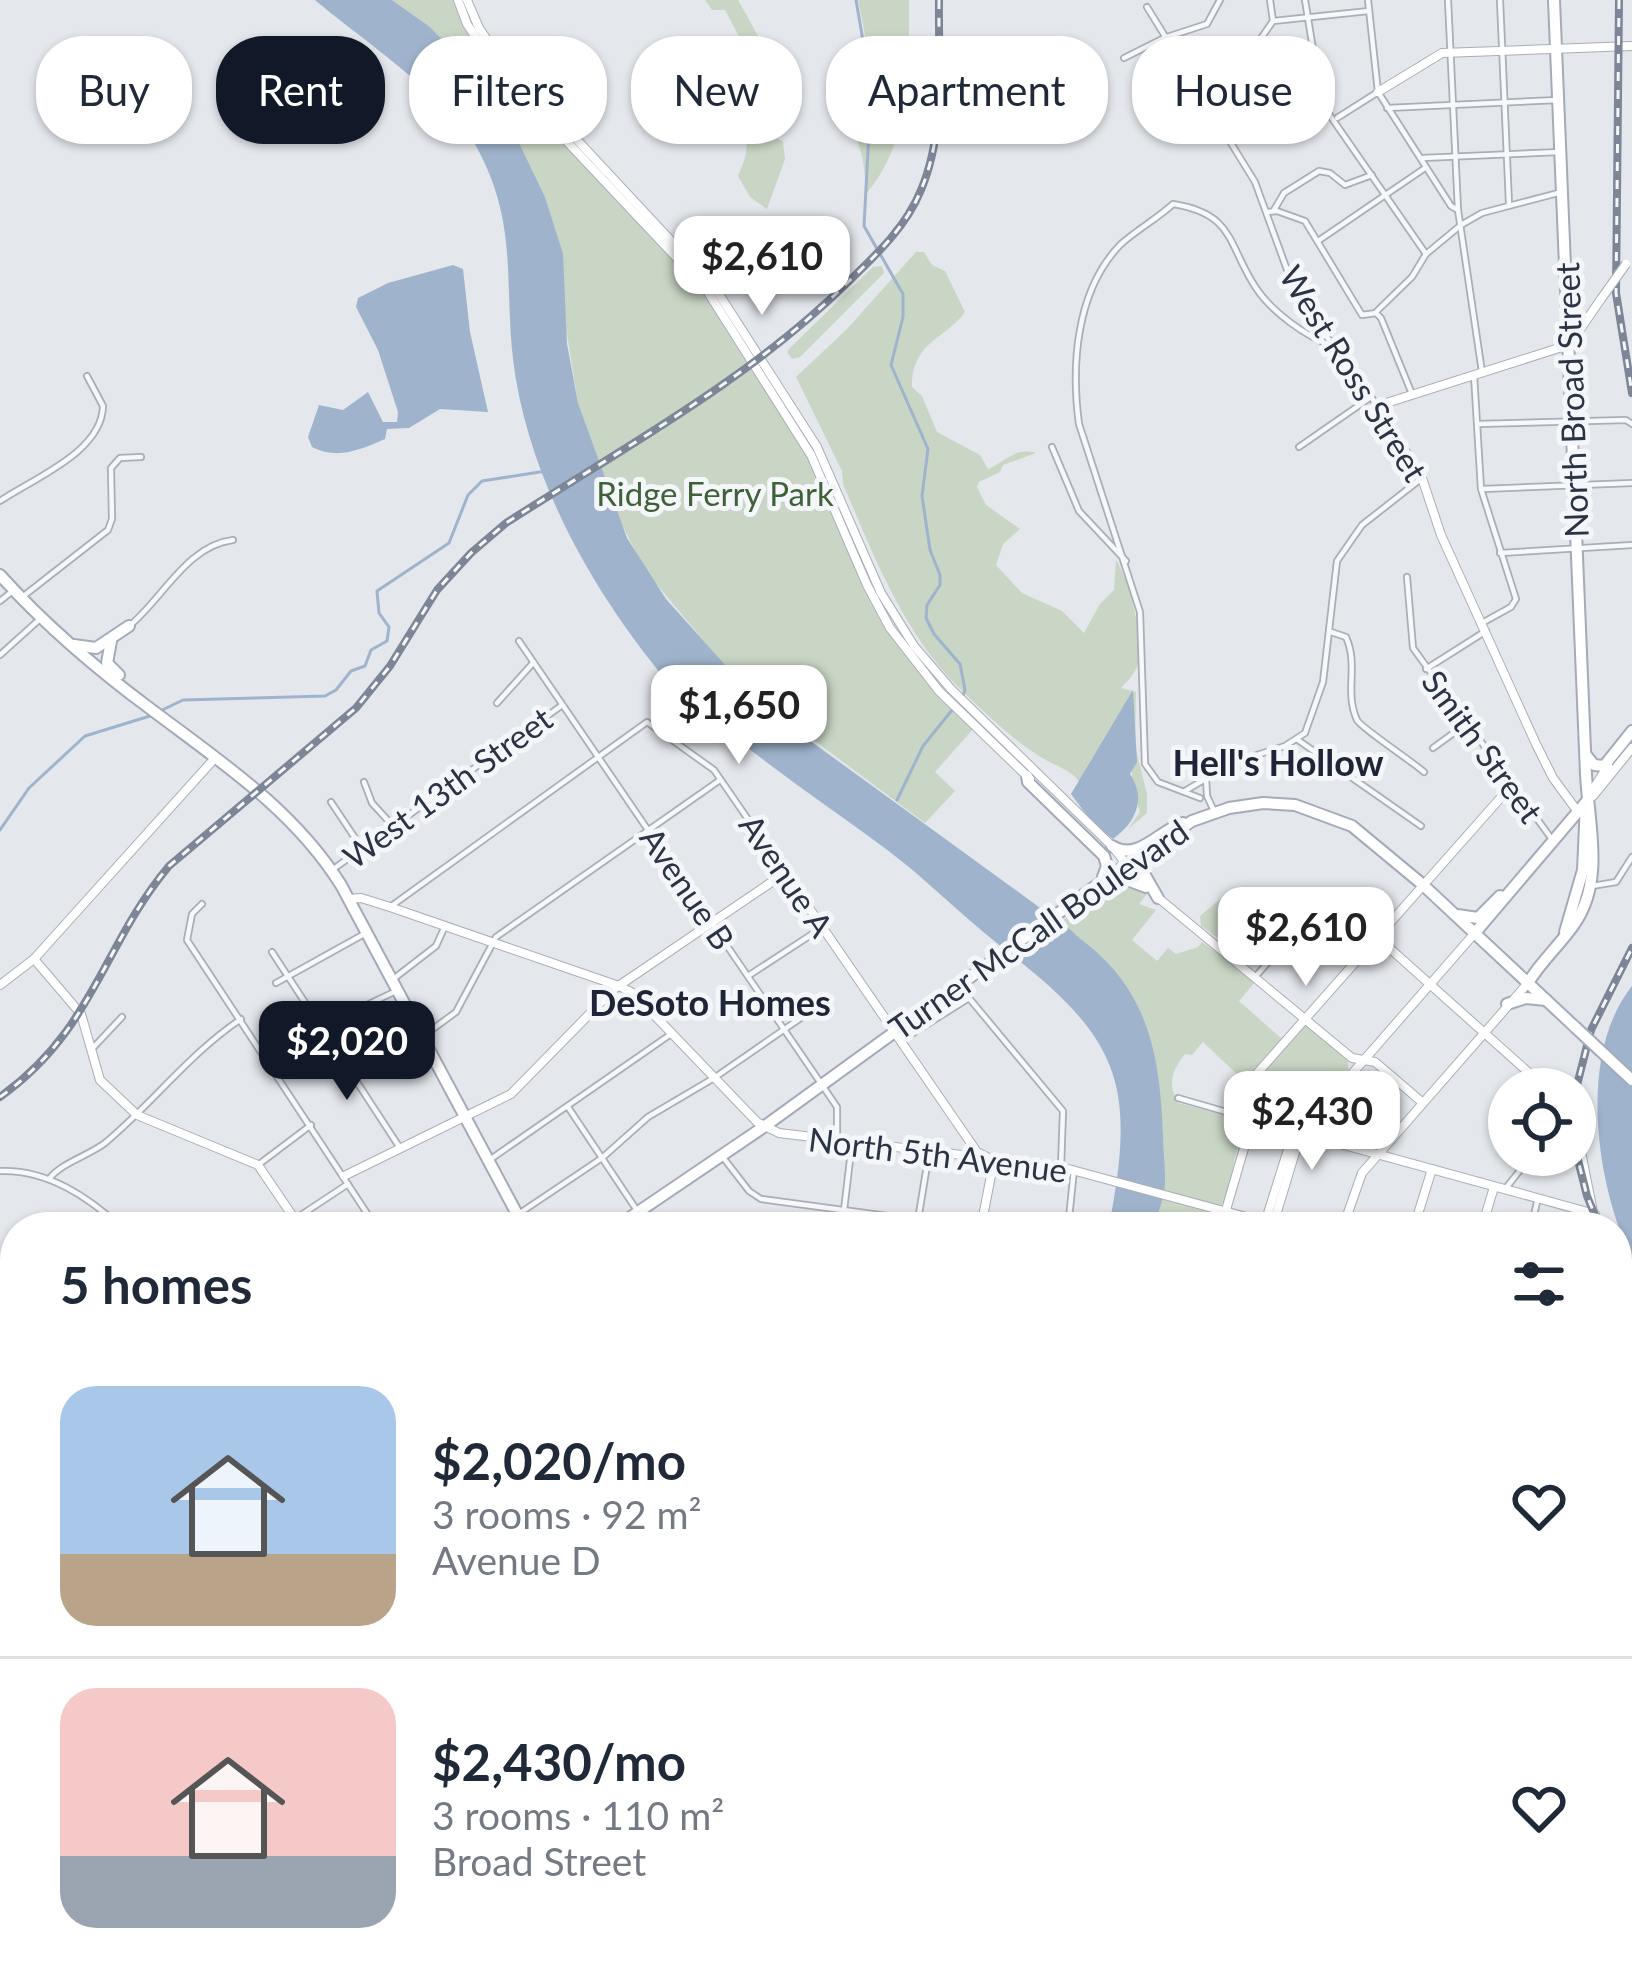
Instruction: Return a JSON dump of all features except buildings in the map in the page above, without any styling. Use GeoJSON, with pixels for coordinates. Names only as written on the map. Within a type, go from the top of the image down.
{"type":"FeatureCollection","features":[{"type":"Feature","properties":{"kind":"main road","name":"North Broad Street"},"geometry":{"type":"LineString","coordinates":[[1554,0],[1587,801]]}},
{"type":"Feature","properties":{"kind":"main road"},"geometry":{"type":"LineString","coordinates":[[0,575],[41,618],[136,695]]}},
{"type":"Feature","properties":{"kind":"main road"},"geometry":{"type":"LineString","coordinates":[[71,644],[96,648],[129,626]]}},
{"type":"Feature","properties":{"kind":"main road"},"geometry":{"type":"LineString","coordinates":[[111,641],[107,663],[136,695],[279,808],[332,870],[515,1212]]}},
{"type":"Feature","properties":{"kind":"main road"},"geometry":{"type":"LineString","coordinates":[[1586,754],[1596,766],[1604,766],[1632,732]]}},
{"type":"Feature","properties":{"kind":"main road"},"geometry":{"type":"LineString","coordinates":[[1028,776],[1028,782],[1104,856],[1107,866],[1099,884]]}},
{"type":"Feature","properties":{"kind":"main road"},"geometry":{"type":"LineString","coordinates":[[1474,934],[1587,801]]}},
{"type":"Feature","properties":{"kind":"main road"},"geometry":{"type":"LineString","coordinates":[[1585,884],[1587,801]]}},
{"type":"Feature","properties":{"kind":"main road"},"geometry":{"type":"LineString","coordinates":[[1528,982],[1567,934],[1585,884],[1593,834],[1587,801]]}},
{"type":"Feature","properties":{"kind":"main road","name":"Turner McCall Boulevard"},"geometry":{"type":"LineString","coordinates":[[638,1212],[897,1036],[977,971],[1203,816],[1272,803],[1322,812],[1369,838],[1632,1080]]}},
{"type":"Feature","properties":{"kind":"main road"},"geometry":{"type":"LineString","coordinates":[[1112,846],[1131,853],[1168,828],[1203,816]]}},
{"type":"Feature","properties":{"kind":"main road"},"geometry":{"type":"LineString","coordinates":[[1555,842],[1572,831],[1583,841]]}},
{"type":"Feature","properties":{"kind":"main road"},"geometry":{"type":"LineString","coordinates":[[1151,850],[1143,872],[1157,898]]}},
{"type":"Feature","properties":{"kind":"main road"},"geometry":{"type":"LineString","coordinates":[[1075,902],[1122,878],[1146,887]]}},
{"type":"Feature","properties":{"kind":"main road"},"geometry":{"type":"LineString","coordinates":[[1453,914],[1478,918],[1499,897],[1514,890]]}},
{"type":"Feature","properties":{"kind":"main road"},"geometry":{"type":"LineString","coordinates":[[1507,1004],[1526,998],[1546,1000]]}},
{"type":"Feature","properties":{"kind":"street"},"geometry":{"type":"LineString","coordinates":[[458,0],[467,24],[492,62],[685,264],[715,302],[812,454],[890,628],[947,692],[1112,846],[1157,898],[1352,1058],[1375,1062],[1423,1103]]}},
{"type":"Feature","properties":{"kind":"street"},"geometry":{"type":"LineString","coordinates":[[467,0],[497,54],[716,288],[818,447],[888,607],[947,692]]}},
{"type":"Feature","properties":{"kind":"street"},"geometry":{"type":"LineString","coordinates":[[1170,36],[1207,24],[1216,15],[1220,0]]}},
{"type":"Feature","properties":{"kind":"street"},"geometry":{"type":"LineString","coordinates":[[1270,0],[1274,21]]}},
{"type":"Feature","properties":{"kind":"street"},"geometry":{"type":"LineString","coordinates":[[1305,0],[1313,36]]}},
{"type":"Feature","properties":{"kind":"street"},"geometry":{"type":"LineString","coordinates":[[1368,0],[1378,92],[1458,210]]}},
{"type":"Feature","properties":{"kind":"street"},"geometry":{"type":"LineString","coordinates":[[1426,669],[1516,601],[1481,489],[1478,374],[1458,210],[1448,0]]}},
{"type":"Feature","properties":{"kind":"street"},"geometry":{"type":"LineString","coordinates":[[1500,0],[1509,204]]}},
{"type":"Feature","properties":{"kind":"street","name":"West Ross Street"},"geometry":{"type":"LineString","coordinates":[[1148,7],[1163,36]]}},
{"type":"Feature","properties":{"kind":"street"},"geometry":{"type":"LineString","coordinates":[[1263,36],[1274,21],[1369,10]]}},
{"type":"Feature","properties":{"kind":"street"},"geometry":{"type":"LineString","coordinates":[[1426,254],[1336,119],[1433,56],[1632,46]]}},
{"type":"Feature","properties":{"kind":"street"},"geometry":{"type":"LineString","coordinates":[[1124,58],[1132,54]]}},
{"type":"Feature","properties":{"kind":"street"},"geometry":{"type":"LineString","coordinates":[[1387,108],[1558,100]]}},
{"type":"Feature","properties":{"kind":"street","name":"West Ross Street"},"geometry":{"type":"LineString","coordinates":[[1233,144],[1270,212],[1285,269],[1423,478],[1442,535],[1547,766],[1578,812]]}},
{"type":"Feature","properties":{"kind":"street"},"geometry":{"type":"LineString","coordinates":[[1420,159],[1560,152]]}},
{"type":"Feature","properties":{"kind":"street"},"geometry":{"type":"LineString","coordinates":[[1318,242],[1426,168]]}},
{"type":"Feature","properties":{"kind":"street"},"geometry":{"type":"LineString","coordinates":[[1372,175],[1345,185],[1319,171],[1284,193],[1270,212],[1303,218],[1362,315],[1376,313],[1412,277],[1426,254],[1461,225],[1509,204],[1562,192]]}},
{"type":"Feature","properties":{"kind":"street"},"geometry":{"type":"LineString","coordinates":[[1203,797],[1158,782],[1145,764],[1140,612],[1079,424],[1076,357],[1082,316],[1103,268],[1121,244],[1173,205],[1195,208],[1218,220],[1264,298],[1316,340],[1333,346]]}},
{"type":"Feature","properties":{"kind":"street"},"geometry":{"type":"LineString","coordinates":[[1299,447],[1374,401],[1558,349],[1629,260]]}},
{"type":"Feature","properties":{"kind":"street"},"geometry":{"type":"LineString","coordinates":[[1376,313],[1412,394]]}},
{"type":"Feature","properties":{"kind":"street"},"geometry":{"type":"LineString","coordinates":[[0,501],[97,433],[103,406],[87,376]]}},
{"type":"Feature","properties":{"kind":"street"},"geometry":{"type":"LineString","coordinates":[[1478,424],[1632,423]]}},
{"type":"Feature","properties":{"kind":"street"},"geometry":{"type":"LineString","coordinates":[[1052,447],[1079,511],[1126,562]]}},
{"type":"Feature","properties":{"kind":"street"},"geometry":{"type":"LineString","coordinates":[[0,601],[104,535],[112,519],[111,468],[120,458],[141,457]]}},
{"type":"Feature","properties":{"kind":"street"},"geometry":{"type":"LineString","coordinates":[[1183,792],[1232,763],[1298,740],[1308,729],[1331,632],[1332,584],[1347,543],[1362,525],[1423,478]]}},
{"type":"Feature","properties":{"kind":"street"},"geometry":{"type":"LineString","coordinates":[[1481,489],[1632,483]]}},
{"type":"Feature","properties":{"kind":"street"},"geometry":{"type":"LineString","coordinates":[[92,663],[147,610],[172,577],[221,542],[232,540]]}},
{"type":"Feature","properties":{"kind":"street"},"geometry":{"type":"LineString","coordinates":[[1499,553],[1632,544]]}},
{"type":"Feature","properties":{"kind":"street","name":"Smith Street"},"geometry":{"type":"LineString","coordinates":[[1407,577],[1412,644],[1555,842]]}},
{"type":"Feature","properties":{"kind":"street"},"geometry":{"type":"LineString","coordinates":[[0,655],[41,618]]}},
{"type":"Feature","properties":{"kind":"street"},"geometry":{"type":"LineString","coordinates":[[1331,632],[1346,637],[1354,658],[1349,686],[1358,722],[1424,772]]}},
{"type":"Feature","properties":{"kind":"street","name":"Avenue B"},"geometry":{"type":"LineString","coordinates":[[519,641],[822,1084],[840,1114],[837,1141]]}},
{"type":"Feature","properties":{"kind":"street"},"geometry":{"type":"LineString","coordinates":[[497,703],[534,662]]}},
{"type":"Feature","properties":{"kind":"street","name":"West 13th Street"},"geometry":{"type":"LineString","coordinates":[[332,870],[562,704]]}},
{"type":"Feature","properties":{"kind":"street","name":"Avenue A"},"geometry":{"type":"LineString","coordinates":[[598,756],[647,722],[704,760],[722,779],[977,1152],[994,1160]]}},
{"type":"Feature","properties":{"kind":"street"},"geometry":{"type":"LineString","coordinates":[[978,722],[1112,858],[1126,866]]}},
{"type":"Feature","properties":{"kind":"street"},"geometry":{"type":"LineString","coordinates":[[1433,748],[1466,724]]}},
{"type":"Feature","properties":{"kind":"street"},"geometry":{"type":"LineString","coordinates":[[1587,801],[1632,732]]}},
{"type":"Feature","properties":{"kind":"street"},"geometry":{"type":"LineString","coordinates":[[1298,740],[1420,826]]}},
{"type":"Feature","properties":{"kind":"street"},"geometry":{"type":"LineString","coordinates":[[1587,801],[1602,789],[1632,748]]}},
{"type":"Feature","properties":{"kind":"street"},"geometry":{"type":"LineString","coordinates":[[390,907],[598,756]]}},
{"type":"Feature","properties":{"kind":"street"},"geometry":{"type":"LineString","coordinates":[[0,985],[34,959],[215,758]]}},
{"type":"Feature","properties":{"kind":"street"},"geometry":{"type":"LineString","coordinates":[[1203,816],[1206,778]]}},
{"type":"Feature","properties":{"kind":"street"},"geometry":{"type":"LineString","coordinates":[[422,1037],[462,1005],[492,941],[722,779]]}},
{"type":"Feature","properties":{"kind":"street"},"geometry":{"type":"LineString","coordinates":[[364,782],[372,802],[393,826]]}},
{"type":"Feature","properties":{"kind":"street"},"geometry":{"type":"LineString","coordinates":[[1245,1149],[1241,1096],[1245,1087],[1511,786]]}},
{"type":"Feature","properties":{"kind":"street"},"geometry":{"type":"LineString","coordinates":[[1203,797],[1203,816]]}},
{"type":"Feature","properties":{"kind":"street"},"geometry":{"type":"LineString","coordinates":[[332,802],[362,849]]}},
{"type":"Feature","properties":{"kind":"street"},"geometry":{"type":"LineString","coordinates":[[1585,884],[1616,882],[1632,857]]}},
{"type":"Feature","properties":{"kind":"street"},"geometry":{"type":"LineString","coordinates":[[310,1212],[346,1180],[515,1092],[619,986],[785,873]]}},
{"type":"Feature","properties":{"kind":"street"},"geometry":{"type":"LineString","coordinates":[[1256,976],[1330,896],[1523,1068]]}},
{"type":"Feature","properties":{"kind":"street","name":"North 5th Avenue"},"geometry":{"type":"LineString","coordinates":[[349,899],[361,898],[445,925],[632,993],[714,1078],[765,1126],[779,1133],[1061,1167],[1226,1212]]}},
{"type":"Feature","properties":{"kind":"street"},"geometry":{"type":"LineString","coordinates":[[202,904],[192,914],[187,940],[366,1212]]}},
{"type":"Feature","properties":{"kind":"street"},"geometry":{"type":"LineString","coordinates":[[264,1054],[323,1028],[395,985],[436,946],[445,925]]}},
{"type":"Feature","properties":{"kind":"street"},"geometry":{"type":"LineString","coordinates":[[748,976],[823,927]]}},
{"type":"Feature","properties":{"kind":"street"},"geometry":{"type":"LineString","coordinates":[[276,982],[367,933]]}},
{"type":"Feature","properties":{"kind":"street"},"geometry":{"type":"LineString","coordinates":[[1274,1212],[1291,1140],[1474,934]]}},
{"type":"Feature","properties":{"kind":"street"},"geometry":{"type":"LineString","coordinates":[[272,952],[401,1150]]}},
{"type":"Feature","properties":{"kind":"street"},"geometry":{"type":"LineString","coordinates":[[34,959],[81,1014],[100,1079],[137,1115],[258,1165],[290,1212]]}},
{"type":"Feature","properties":{"kind":"street"},"geometry":{"type":"LineString","coordinates":[[1359,1178],[1528,982]]}},
{"type":"Feature","properties":{"kind":"street"},"geometry":{"type":"LineString","coordinates":[[897,1036],[969,998],[1064,1112],[1061,1167]]}},
{"type":"Feature","properties":{"kind":"street"},"geometry":{"type":"LineString","coordinates":[[521,1212],[602,1158],[648,1117],[821,1004]]}},
{"type":"Feature","properties":{"kind":"street"},"geometry":{"type":"LineString","coordinates":[[91,1050],[122,1017]]}},
{"type":"Feature","properties":{"kind":"street"},"geometry":{"type":"LineString","coordinates":[[49,1179],[137,1115],[241,1019]]}},
{"type":"Feature","properties":{"kind":"street"},"geometry":{"type":"LineString","coordinates":[[488,1161],[672,1033]]}},
{"type":"Feature","properties":{"kind":"street"},"geometry":{"type":"LineString","coordinates":[[1178,1098],[1588,1212]]}},
{"type":"Feature","properties":{"kind":"street"},"geometry":{"type":"LineString","coordinates":[[567,1106],[638,1212]]}},
{"type":"Feature","properties":{"kind":"street"},"geometry":{"type":"LineString","coordinates":[[1226,1212],[1245,1149],[1255,1124],[1261,1122]]}},
{"type":"Feature","properties":{"kind":"street"},"geometry":{"type":"LineString","coordinates":[[258,1165],[311,1125]]}},
{"type":"Feature","properties":{"kind":"street"},"geometry":{"type":"LineString","coordinates":[[844,1211],[852,1143]]}},
{"type":"Feature","properties":{"kind":"street"},"geometry":{"type":"LineString","coordinates":[[1344,1145],[1361,1154],[1348,1212]]}},
{"type":"Feature","properties":{"kind":"street"},"geometry":{"type":"LineString","coordinates":[[919,1212],[929,1153]]}},
{"type":"Feature","properties":{"kind":"street"},"geometry":{"type":"LineString","coordinates":[[722,1156],[761,1199],[852,1212]]}},
{"type":"Feature","properties":{"kind":"street"},"geometry":{"type":"LineString","coordinates":[[984,1212],[994,1160]]}},
{"type":"Feature","properties":{"kind":"street"},"geometry":{"type":"LineString","coordinates":[[1419,1212],[1432,1169]]}},
{"type":"Feature","properties":{"kind":"street"},"geometry":{"type":"LineString","coordinates":[[1070,1212],[1074,1170]]}},
{"type":"Feature","properties":{"kind":"street"},"geometry":{"type":"LineString","coordinates":[[0,1171],[49,1179],[102,1212]]}},
{"type":"Feature","properties":{"kind":"street"},"geometry":{"type":"LineString","coordinates":[[1489,1212],[1512,1176]]}},
{"type":"Feature","properties":{"kind":"street"},"geometry":{"type":"LineString","coordinates":[[1587,1176],[1595,1212]]}},
{"type":"Feature","properties":{"kind":"street"},"geometry":{"type":"LineString","coordinates":[[1535,1212],[1538,1198]]}},
{"type":"Feature","properties":{"kind":"green space","name":"Ridge Ferry Park"},"geometry":{"type":"Polygon","coordinates":[[[392,0],[454,0],[470,36],[439,36],[392,0]]]}},
{"type":"Feature","properties":{"kind":"green space"},"geometry":{"type":"Polygon","coordinates":[[[705,0],[738,0],[758,36],[739,36],[725,10],[712,10],[705,0]]]}},
{"type":"Feature","properties":{"kind":"green space"},"geometry":{"type":"Polygon","coordinates":[[[858,0],[909,0],[909,36],[865,36],[858,0]]]}},
{"type":"Feature","properties":{"kind":"green space","name":"Ridge Ferry Park"},"geometry":{"type":"Polygon","coordinates":[[[517,144],[564,144],[707,296],[802,443],[881,618],[942,700],[973,729],[935,772],[955,791],[925,823],[741,686],[645,570],[618,517],[578,403],[545,197],[517,144]]]}},
{"type":"Feature","properties":{"kind":"green space"},"geometry":{"type":"Polygon","coordinates":[[[747,144],[783,144],[785,159],[767,209],[750,197],[738,176],[747,144]]]}},
{"type":"Feature","properties":{"kind":"green space"},"geometry":{"type":"Polygon","coordinates":[[[858,144],[894,144],[866,194],[864,171],[858,144]]]}},
{"type":"Feature","properties":{"kind":"green space"},"geometry":{"type":"Polygon","coordinates":[[[916,252],[924,252],[932,265],[945,271],[965,312],[924,350],[913,372],[912,387],[922,396],[937,432],[980,455],[988,469],[1016,454],[1036,453],[1003,465],[977,487],[986,505],[1020,529],[1003,544],[996,565],[1022,593],[1062,611],[1084,633],[1114,590],[1116,560],[1126,582],[1139,653],[1135,670],[1121,688],[1136,692],[1135,746],[1147,794],[1147,813],[1128,829],[1140,812],[1132,788],[1132,764],[1083,787],[1069,772],[1006,732],[955,684],[919,639],[890,589],[843,484],[842,471],[796,377],[916,252]]]}},
{"type":"Feature","properties":{"kind":"green space"},"geometry":{"type":"Polygon","coordinates":[[[882,266],[884,273],[800,357],[792,359],[787,352],[790,348],[873,267],[882,266]]]}},
{"type":"Feature","properties":{"kind":"green space"},"geometry":{"type":"Polygon","coordinates":[[[1121,880],[1137,884],[1147,894],[1139,904],[1156,910],[1132,940],[1157,961],[1168,948],[1176,954],[1202,942],[1256,981],[1239,1001],[1282,1039],[1245,1082],[1203,1042],[1192,1055],[1185,1054],[1172,1083],[1178,1103],[1241,1119],[1245,1134],[1220,1212],[1125,1212],[1126,1015],[1043,934],[1121,880]]]}},
{"type":"Feature","properties":{"kind":"green space"},"geometry":{"type":"Polygon","coordinates":[[[1224,896],[1242,899],[1273,921],[1255,932],[1221,940],[1201,926],[1200,916],[1224,896]]]}},
{"type":"Feature","properties":{"kind":"green space"},"geometry":{"type":"Polygon","coordinates":[[[1304,1023],[1348,1061],[1348,1070],[1297,1128],[1247,1115],[1247,1088],[1304,1023]]]}},
{"type":"Feature","properties":{"kind":"water"},"geometry":{"type":"Polygon","coordinates":[[[315,0],[392,0],[439,36],[409,36],[409,76],[385,57],[385,36],[360,36],[315,0]]]}},
{"type":"Feature","properties":{"kind":"water"},"geometry":{"type":"Polygon","coordinates":[[[519,144],[545,197],[563,254],[567,344],[578,403],[627,538],[666,599],[761,705],[1061,922],[1125,984],[1147,1030],[1159,1081],[1165,1182],[1158,1212],[1112,1212],[1120,1145],[1119,1103],[1109,1064],[1076,1012],[886,849],[717,722],[697,711],[684,715],[687,704],[626,629],[599,587],[552,499],[521,406],[504,226],[476,146],[519,144]]]}},
{"type":"Feature","properties":{"kind":"water"},"geometry":{"type":"Polygon","coordinates":[[[453,265],[463,269],[470,332],[488,412],[440,409],[409,428],[387,429],[385,439],[358,450],[330,453],[312,447],[308,437],[319,405],[343,410],[368,392],[383,422],[397,422],[378,350],[356,307],[358,298],[388,283],[453,265]]]}},
{"type":"Feature","properties":{"kind":"water"},"geometry":{"type":"Polygon","coordinates":[[[1133,690],[1137,762],[1130,774],[1138,802],[1133,818],[1113,839],[1094,825],[1071,794],[1133,690]]]}},
{"type":"Feature","properties":{"kind":"water"},"geometry":{"type":"Polygon","coordinates":[[[1632,986],[1632,1212],[1614,1212],[1598,1122],[1603,1048],[1614,1015],[1632,986]]]}},
{"type":"Feature","properties":{"kind":"waterway"},"geometry":{"type":"LineString","coordinates":[[856,0],[870,113],[864,226],[903,294],[903,317],[891,365],[928,449],[922,496],[930,550],[940,575],[926,618],[960,664],[962,699]]}},
{"type":"Feature","properties":{"kind":"waterway"},"geometry":{"type":"LineString","coordinates":[[158,712],[183,700],[325,696],[336,690],[351,671],[365,666],[371,650],[387,641],[389,627],[379,613],[377,591],[449,543],[468,495],[482,481],[546,471]]}},
{"type":"Feature","properties":{"kind":"waterway"},"geometry":{"type":"LineString","coordinates":[[897,800],[923,746],[952,710]]}},
{"type":"Feature","properties":{"kind":"waterway"},"geometry":{"type":"LineString","coordinates":[[0,830],[29,788],[85,736],[150,716]]}},
{"type":"Feature","properties":{"kind":"railway"},"geometry":{"type":"LineString","coordinates":[[0,1097],[57,1044],[169,866],[356,708],[390,666],[437,590],[471,553],[506,523],[727,382],[810,317],[890,239],[915,203],[934,144],[939,0]]}},
{"type":"Feature","properties":{"kind":"railway"},"geometry":{"type":"LineString","coordinates":[[1619,0],[1616,293],[1632,393]]}},
{"type":"Feature","properties":{"kind":"railway"},"geometry":{"type":"LineString","coordinates":[[1581,1068],[1591,1030],[1632,948]]}},
{"type":"Feature","properties":{"kind":"railway"},"geometry":{"type":"LineString","coordinates":[[1582,1176],[1594,1212]]}},
{"type":"Feature","properties":{"kind":"district","name":"Hell's Hollow"},"geometry":{"type":"Point","coordinates":[1278,762]}},
{"type":"Feature","properties":{"kind":"district","name":"DeSoto Homes"},"geometry":{"type":"Point","coordinates":[710,1002]}}]}
